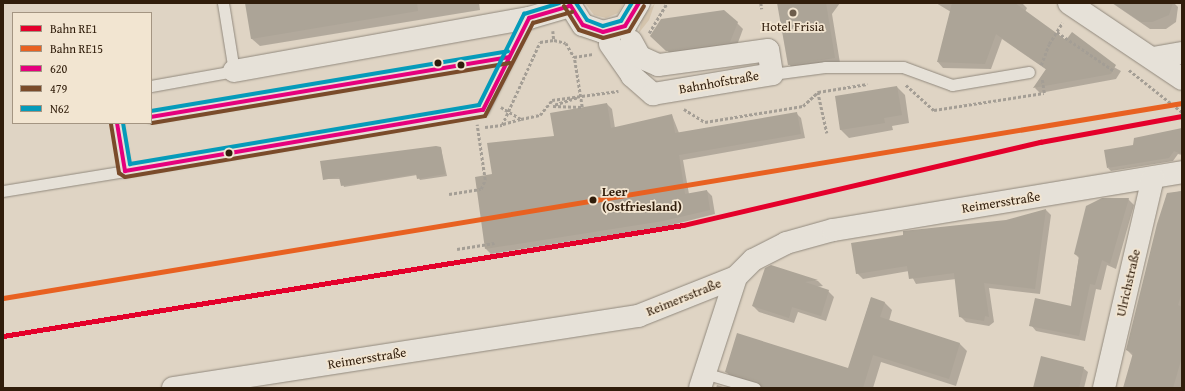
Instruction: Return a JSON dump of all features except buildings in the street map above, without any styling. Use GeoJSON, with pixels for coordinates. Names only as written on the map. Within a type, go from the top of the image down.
{"type":"FeatureCollection","features":[{"type":"Feature","properties":{"kind":"street"},"geometry":{"type":"LineString","coordinates":[[1072,5],[1153,58],[1182,79]]}},
{"type":"Feature","properties":{"kind":"street"},"geometry":{"type":"LineString","coordinates":[[234,71],[529,18],[563,7],[583,26],[623,28]]}},
{"type":"Feature","properties":{"kind":"street","name":"Bahnhofstraße"},"geometry":{"type":"LineString","coordinates":[[623,28],[640,57],[658,65],[768,50],[772,74],[652,94],[632,76],[623,28]]}},
{"type":"Feature","properties":{"kind":"street"},"geometry":{"type":"LineString","coordinates":[[1153,58],[1182,53]]}},
{"type":"Feature","properties":{"kind":"street","name":"Reimersstraße"},"geometry":{"type":"LineString","coordinates":[[173,388],[609,322],[638,316],[736,277],[752,260],[779,247],[833,230],[1154,178],[1182,172]]}},
{"type":"Feature","properties":{"kind":"street","name":"Ulrichstraße"},"geometry":{"type":"LineString","coordinates":[[1104,388],[1154,178]]}},
{"type":"Feature","properties":{"kind":"street"},"geometry":{"type":"LineString","coordinates":[[702,381],[736,277]]}},
{"type":"Feature","properties":{"kind":"lane"},"geometry":{"type":"LineString","coordinates":[[152,86],[234,71],[223,3]]}},
{"type":"Feature","properties":{"kind":"lane"},"geometry":{"type":"LineString","coordinates":[[3,192],[483,110],[529,18]]}},
{"type":"Feature","properties":{"kind":"lane"},"geometry":{"type":"LineString","coordinates":[[152,117],[509,57]]}},
{"type":"Feature","properties":{"kind":"lane"},"geometry":{"type":"LineString","coordinates":[[772,74],[825,67],[903,67],[952,85],[1034,71]]}},
{"type":"Feature","properties":{"kind":"lane"},"geometry":{"type":"LineString","coordinates":[[117,124],[125,171]]}},
{"type":"Feature","properties":{"kind":"lane"},"geometry":{"type":"LineString","coordinates":[[702,381],[755,388]]}},
{"type":"Feature","properties":{"kind":"path"},"geometry":{"type":"LineString","coordinates":[[761,3],[762,9]]}},
{"type":"Feature","properties":{"kind":"path"},"geometry":{"type":"LineString","coordinates":[[1034,71],[1072,5]]}},
{"type":"Feature","properties":{"kind":"path"},"geometry":{"type":"LineString","coordinates":[[554,40],[563,7]]}},
{"type":"Feature","properties":{"kind":"path"},"geometry":{"type":"LineString","coordinates":[[1057,31],[1113,70]]}},
{"type":"Feature","properties":{"kind":"path"},"geometry":{"type":"LineString","coordinates":[[502,125],[540,42],[554,40],[566,43],[574,57]]}},
{"type":"Feature","properties":{"kind":"path"},"geometry":{"type":"LineString","coordinates":[[1134,74],[1182,112]]}},
{"type":"Feature","properties":{"kind":"path"},"geometry":{"type":"LineString","coordinates":[[902,82],[934,110],[1044,93],[1041,76]]}},
{"type":"Feature","properties":{"kind":"path"},"geometry":{"type":"LineString","coordinates":[[681,108],[705,122],[803,106],[818,92],[876,82]]}},
{"type":"Feature","properties":{"kind":"path"},"geometry":{"type":"LineString","coordinates":[[449,194],[481,189],[485,180],[478,128],[502,125],[540,115],[552,100],[621,91]]}},
{"type":"Feature","properties":{"kind":"path"},"geometry":{"type":"LineString","coordinates":[[818,92],[827,133]]}},
{"type":"Feature","properties":{"kind":"path"},"geometry":{"type":"LineString","coordinates":[[579,97],[582,107],[553,106],[579,97]]}},
{"type":"Feature","properties":{"kind":"path"},"geometry":{"type":"LineString","coordinates":[[510,110],[521,119]]}},
{"type":"Feature","properties":{"kind":"path"},"geometry":{"type":"LineString","coordinates":[[457,249],[495,243]]}},
{"type":"Feature","properties":{"kind":"shaded area"},"geometry":{"type":"Polygon","coordinates":[[[585,3],[624,3],[618,13],[606,18],[594,15],[585,3]]]}},
{"type":"Feature","properties":{"kind":"shaded area"},"geometry":{"type":"Polygon","coordinates":[[[655,3],[649,20],[638,34],[643,17],[655,3]]]}},
{"type":"Feature","properties":{"kind":"rail line","name":"RE15"},"geometry":{"type":"LineString","coordinates":[[3,298],[1182,103]]}},
{"type":"Feature","properties":{"kind":"rail line","name":"RE1"},"geometry":{"type":"LineString","coordinates":[[3,336],[683,225],[1040,142],[1182,116]]}},
{"type":"Feature","properties":{"kind":"transit line","name":"N62"},"geometry":{"type":"LineString","coordinates":[[123,124],[130,164],[479,105],[524,14],[559,3]]}},
{"type":"Feature","properties":{"kind":"transit line","name":"620"},"geometry":{"type":"LineString","coordinates":[[569,3],[583,25],[603,32],[625,26],[639,3]]}},
{"type":"Feature","properties":{"kind":"transit line","name":"N62"},"geometry":{"type":"LineString","coordinates":[[576,3],[587,20],[603,26],[621,21],[632,3]]}},
{"type":"Feature","properties":{"kind":"transit line","name":"479"},"geometry":{"type":"LineString","coordinates":[[564,6],[579,30],[603,38],[629,31],[644,6]]}},
{"type":"Feature","properties":{"kind":"transit line","name":"620"},"geometry":{"type":"LineString","coordinates":[[117,124],[125,171],[483,110],[529,18],[570,6]]}},
{"type":"Feature","properties":{"kind":"transit line","name":"479"},"geometry":{"type":"LineString","coordinates":[[111,124],[119,173],[125,177],[485,116],[533,23],[572,12]]}},
{"type":"Feature","properties":{"kind":"transit line","name":"N62"},"geometry":{"type":"LineString","coordinates":[[152,111],[508,51]]}},
{"type":"Feature","properties":{"kind":"transit line","name":"620"},"geometry":{"type":"LineString","coordinates":[[152,117],[509,57]]}},
{"type":"Feature","properties":{"kind":"transit line","name":"479"},"geometry":{"type":"LineString","coordinates":[[152,123],[510,63]]}},
{"type":"Feature","properties":{"kind":"place","name":"Hotel Frisia"},"geometry":{"type":"Point","coordinates":[793,13]}},
{"type":"Feature","properties":{"kind":"place","name":"Leer (Ostfriesland)"},"geometry":{"type":"Point","coordinates":[593,200]}}]}
